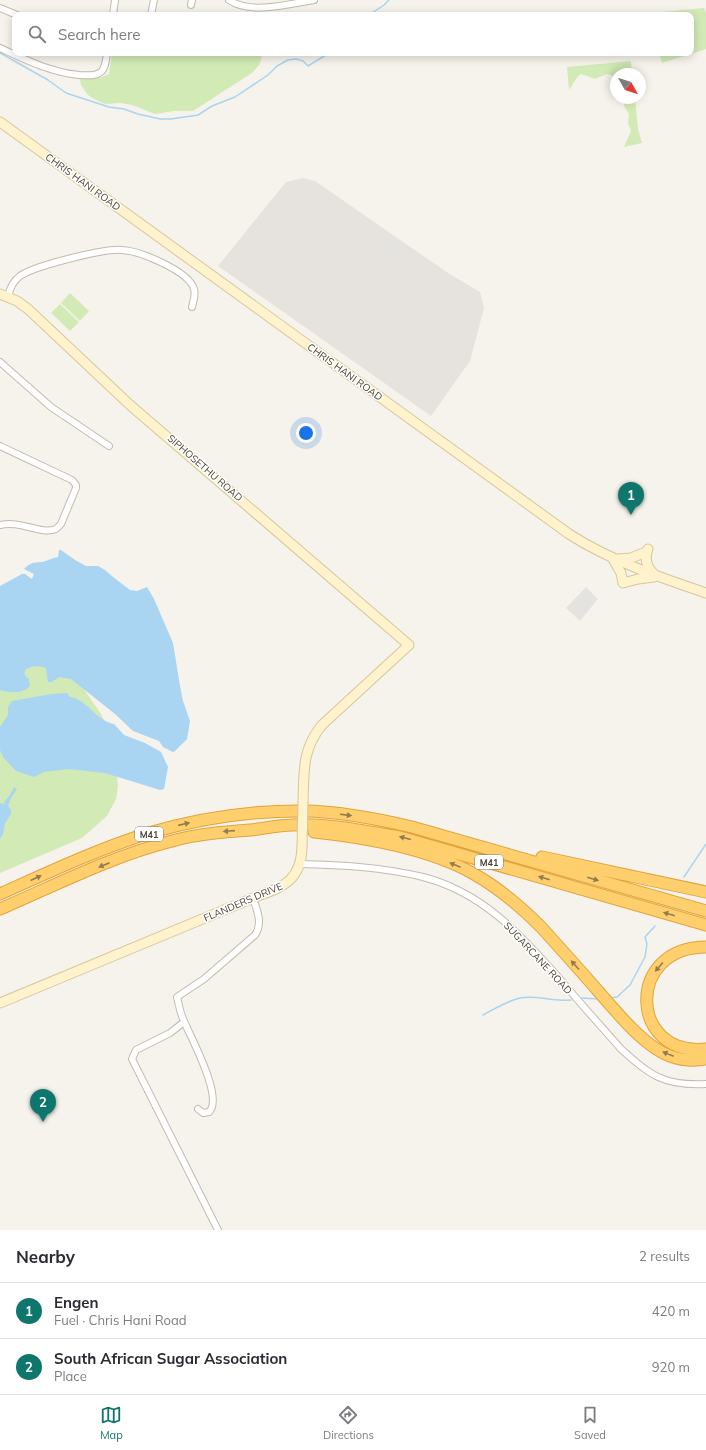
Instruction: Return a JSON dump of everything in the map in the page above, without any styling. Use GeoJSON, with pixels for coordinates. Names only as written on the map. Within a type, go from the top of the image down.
{"type":"FeatureCollection","features":[{"type":"Feature","properties":{"kind":"highway","name":"M41"},"geometry":{"type":"LineString","coordinates":[[0,894],[73,862],[149,833],[215,818],[244,814],[307,811],[362,817],[412,827],[706,911]]}},
{"type":"Feature","properties":{"kind":"highway","name":"M41"},"geometry":{"type":"LineString","coordinates":[[0,909],[116,859],[152,846],[192,836],[293,825],[354,828],[400,837],[706,925]]}},
{"type":"Feature","properties":{"kind":"highway"},"geometry":{"type":"LineString","coordinates":[[268,828],[327,834],[382,842],[432,856],[473,873],[508,896],[528,914],[624,1019],[643,1038],[658,1050],[670,1056],[685,1059],[706,1059]]}},
{"type":"Feature","properties":{"kind":"highway"},"geometry":{"type":"LineString","coordinates":[[475,844],[706,892]]}},
{"type":"Feature","properties":{"kind":"highway"},"geometry":{"type":"LineString","coordinates":[[706,947],[688,949],[667,959],[659,966],[652,977],[646,996],[649,1015],[654,1026],[662,1036],[672,1044],[684,1048],[696,1050],[706,1049]]}},
{"type":"Feature","properties":{"kind":"street"},"geometry":{"type":"LineString","coordinates":[[113,12],[114,0]]}},
{"type":"Feature","properties":{"kind":"street"},"geometry":{"type":"LineString","coordinates":[[152,12],[154,0]]}},
{"type":"Feature","properties":{"kind":"street"},"geometry":{"type":"LineString","coordinates":[[229,0],[234,4],[242,3],[254,8],[312,0]]}},
{"type":"Feature","properties":{"kind":"street"},"geometry":{"type":"LineString","coordinates":[[0,8],[12,13]]}},
{"type":"Feature","properties":{"kind":"street"},"geometry":{"type":"LineString","coordinates":[[0,48],[12,53]]}},
{"type":"Feature","properties":{"kind":"street"},"geometry":{"type":"LineString","coordinates":[[18,56],[42,67],[64,73],[89,76],[97,74],[104,69],[106,56]]}},
{"type":"Feature","properties":{"kind":"street","name":"CHRIS HANI ROAD"},"geometry":{"type":"LineString","coordinates":[[0,122],[569,534],[613,559],[658,577],[706,593]]}},
{"type":"Feature","properties":{"kind":"street"},"geometry":{"type":"LineString","coordinates":[[4,295],[15,281],[28,271],[101,251],[122,250],[147,256],[187,278],[192,284],[195,292],[192,307]]}},
{"type":"Feature","properties":{"kind":"street","name":"SIPHOSETHU ROAD"},"geometry":{"type":"LineString","coordinates":[[4,295],[28,309],[130,405],[409,645]]}},
{"type":"Feature","properties":{"kind":"street"},"geometry":{"type":"LineString","coordinates":[[0,362],[51,407],[109,446]]}},
{"type":"Feature","properties":{"kind":"street"},"geometry":{"type":"LineString","coordinates":[[0,446],[72,480],[76,485],[76,488],[61,524],[56,529],[47,531],[16,523],[0,525]]}},
{"type":"Feature","properties":{"kind":"street"},"geometry":{"type":"LineString","coordinates":[[647,550],[646,559],[648,566],[658,577],[644,578],[623,584],[622,573],[613,559],[631,558],[647,550]]}},
{"type":"Feature","properties":{"kind":"street","name":"FLANDERS DRIVE"},"geometry":{"type":"LineString","coordinates":[[0,1003],[280,888],[288,883],[294,877],[300,864],[302,847],[304,761],[315,733],[409,645]]}},
{"type":"Feature","properties":{"kind":"street","name":"SUGARCANE ROAD"},"geometry":{"type":"LineString","coordinates":[[300,864],[355,866],[381,869],[423,877],[462,892],[504,920],[526,942],[621,1049],[637,1064],[650,1074],[676,1084],[706,1084]]}},
{"type":"Feature","properties":{"kind":"street"},"geometry":{"type":"LineString","coordinates":[[198,1108],[203,1113],[209,1112],[214,1105],[214,1098],[204,1064],[184,1022],[178,997],[204,979],[255,935],[259,925],[258,910],[253,898]]}},
{"type":"Feature","properties":{"kind":"street"},"geometry":{"type":"LineString","coordinates":[[184,1022],[170,1033],[136,1050],[132,1059],[218,1230]]}},
{"type":"Feature","properties":{"kind":"shaded area"},"geometry":{"type":"Polygon","coordinates":[[[303,178],[315,181],[448,273],[480,292],[484,308],[470,361],[431,416],[218,266],[286,182],[303,178]]]}},
{"type":"Feature","properties":{"kind":"shaded area"},"geometry":{"type":"Polygon","coordinates":[[[392,242],[396,242],[404,248],[389,269],[378,260],[392,242]]]}},
{"type":"Feature","properties":{"kind":"shaded area"},"geometry":{"type":"Polygon","coordinates":[[[586,587],[598,599],[580,621],[566,608],[586,587]]]}},
{"type":"Feature","properties":{"kind":"green space"},"geometry":{"type":"Polygon","coordinates":[[[704,8],[706,13],[706,49],[694,53],[694,12],[662,12],[704,8]]]}},
{"type":"Feature","properties":{"kind":"green space"},"geometry":{"type":"Polygon","coordinates":[[[112,56],[262,57],[259,65],[252,73],[193,111],[174,111],[155,114],[132,105],[121,103],[105,104],[92,98],[87,94],[81,85],[81,78],[102,77],[109,74],[112,56]]]}},
{"type":"Feature","properties":{"kind":"green space"},"geometry":{"type":"Polygon","coordinates":[[[660,56],[684,56],[662,63],[660,56]]]}},
{"type":"Feature","properties":{"kind":"green space"},"geometry":{"type":"Polygon","coordinates":[[[631,61],[632,68],[610,68],[610,75],[607,74],[595,79],[581,74],[569,90],[567,67],[631,61]]]}},
{"type":"Feature","properties":{"kind":"green space"},"geometry":{"type":"Polygon","coordinates":[[[624,104],[636,104],[638,129],[642,143],[624,147],[631,131],[628,123],[629,114],[624,104]]]}},
{"type":"Feature","properties":{"kind":"green space"},"geometry":{"type":"Polygon","coordinates":[[[70,293],[89,311],[80,321],[61,303],[70,293]]]}},
{"type":"Feature","properties":{"kind":"green space"},"geometry":{"type":"Polygon","coordinates":[[[60,304],[79,322],[70,331],[51,313],[60,304]]]}},
{"type":"Feature","properties":{"kind":"green space"},"geometry":{"type":"Polygon","coordinates":[[[0,629],[68,666],[101,714],[108,728],[115,756],[118,786],[116,799],[107,816],[82,838],[0,873],[0,629]]]}},
{"type":"Feature","properties":{"kind":"water"},"geometry":{"type":"Polygon","coordinates":[[[59,550],[86,566],[98,566],[130,590],[137,591],[147,587],[154,599],[173,643],[183,701],[190,721],[187,739],[175,751],[173,752],[163,747],[159,741],[133,731],[115,714],[71,679],[59,677],[52,682],[48,682],[46,669],[44,667],[34,666],[26,669],[25,674],[29,679],[30,686],[27,689],[20,692],[0,690],[0,586],[22,574],[25,574],[32,579],[34,574],[24,569],[32,563],[42,562],[58,557],[59,550]]]}},
{"type":"Feature","properties":{"kind":"water"},"geometry":{"type":"Polygon","coordinates":[[[67,693],[70,697],[82,702],[102,719],[114,724],[124,735],[145,743],[161,752],[168,767],[164,789],[160,790],[105,773],[69,769],[44,772],[34,777],[16,771],[3,757],[0,750],[0,727],[8,715],[8,707],[12,701],[67,693]]]}},
{"type":"Feature","properties":{"kind":"water"},"geometry":{"type":"Polygon","coordinates":[[[14,787],[17,789],[8,806],[11,809],[11,814],[5,823],[3,834],[0,839],[0,803],[4,804],[14,787]]]}},
{"type":"Feature","properties":{"kind":"waterway"},"geometry":{"type":"LineString","coordinates":[[374,12],[389,0]]}},
{"type":"Feature","properties":{"kind":"waterway"},"geometry":{"type":"LineString","coordinates":[[0,53],[48,80],[66,93],[109,107],[124,109],[160,119],[198,115],[212,106],[235,97],[268,75],[277,66],[288,60],[296,59],[303,61],[308,66],[324,56]]}},
{"type":"Feature","properties":{"kind":"waterway"},"geometry":{"type":"LineString","coordinates":[[684,877],[706,844]]}},
{"type":"Feature","properties":{"kind":"waterway"},"geometry":{"type":"LineString","coordinates":[[610,998],[617,997],[630,985],[645,957],[647,944],[645,937],[655,926]]}},
{"type":"Feature","properties":{"kind":"waterway"},"geometry":{"type":"LineString","coordinates":[[483,1015],[505,1003],[520,998],[533,997],[571,1000]]}},
{"type":"Feature","properties":{"kind":"waterway"},"geometry":{"type":"LineString","coordinates":[[582,998],[598,999]]}},
{"type":"Feature","properties":{"kind":"place","name":"Engen"},"geometry":{"type":"Point","coordinates":[631,515]}},
{"type":"Feature","properties":{"kind":"place","name":"South African Sugar Association"},"geometry":{"type":"Point","coordinates":[43,1122]}}]}
